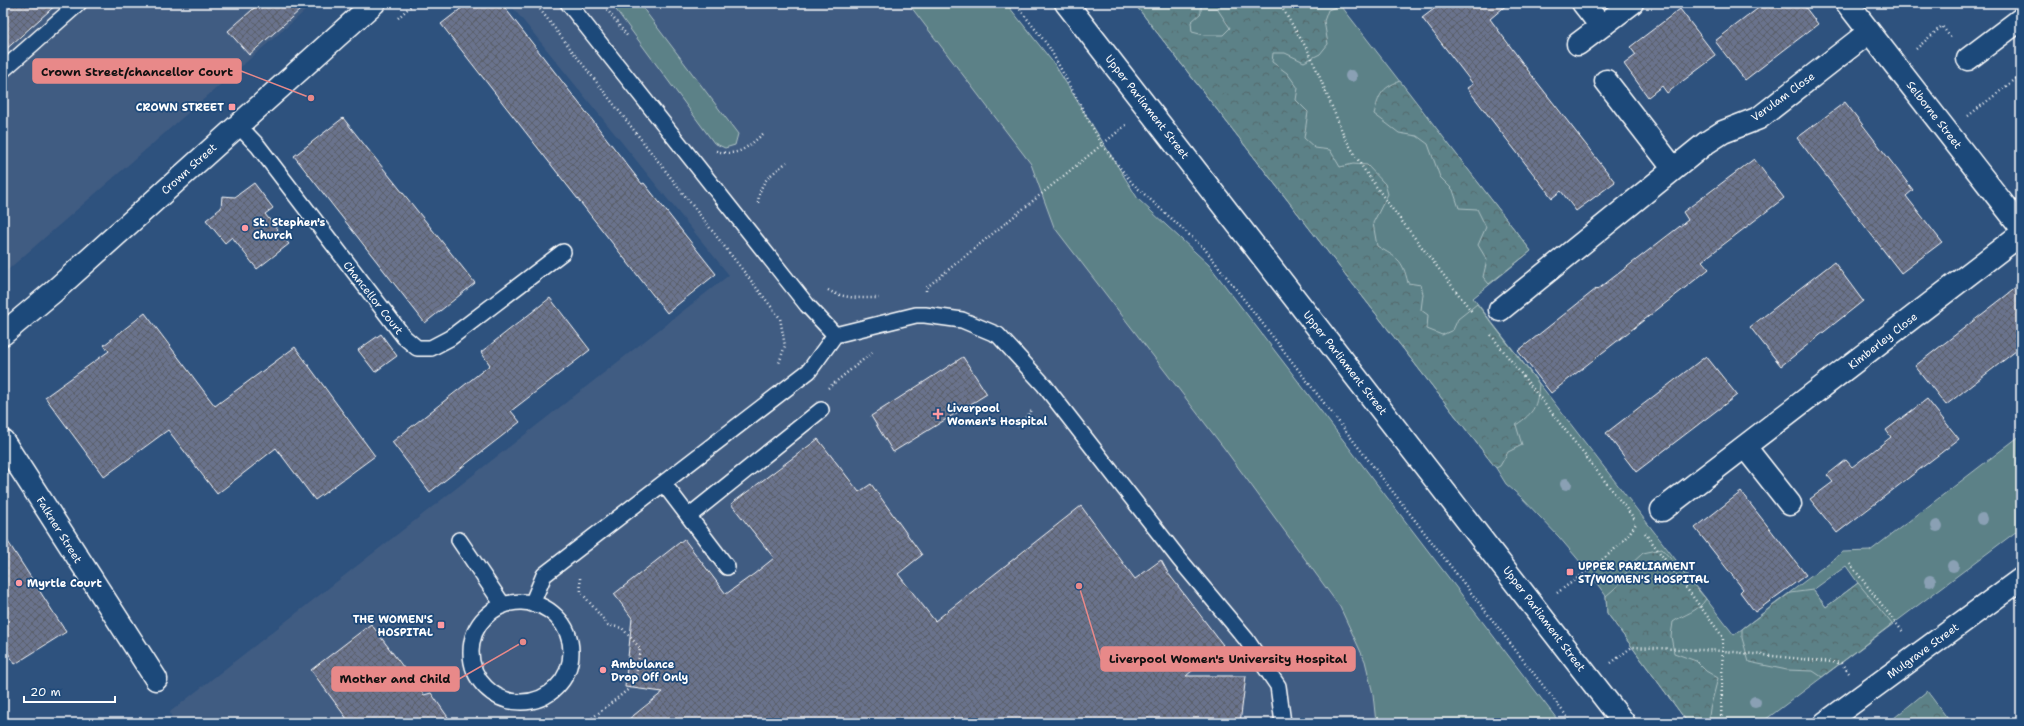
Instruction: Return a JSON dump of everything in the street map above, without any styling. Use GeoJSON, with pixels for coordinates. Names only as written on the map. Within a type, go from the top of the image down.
{"type":"FeatureCollection","features":[{"type":"Feature","properties":{"kind":"main road","name":"Crown Street"},"geometry":{"type":"LineString","coordinates":[[3,334],[53,292],[237,124],[374,3]]}},
{"type":"Feature","properties":{"kind":"main road","name":"Upper Parliament Street"},"geometry":{"type":"LineString","coordinates":[[1066,3],[1624,723]]}},
{"type":"Feature","properties":{"kind":"main road"},"geometry":{"type":"LineString","coordinates":[[1584,3],[1601,26]]}},
{"type":"Feature","properties":{"kind":"main road"},"geometry":{"type":"LineString","coordinates":[[1578,44],[1632,3]]}},
{"type":"Feature","properties":{"kind":"main road","name":"Selborne Street"},"geometry":{"type":"LineString","coordinates":[[1847,3],[2021,227]]}},
{"type":"Feature","properties":{"kind":"main road"},"geometry":{"type":"LineString","coordinates":[[1968,59],[2021,19]]}},
{"type":"Feature","properties":{"kind":"main road","name":"Verulam Close"},"geometry":{"type":"LineString","coordinates":[[1500,310],[1673,168],[1723,132],[1759,118],[1869,32]]}},
{"type":"Feature","properties":{"kind":"main road"},"geometry":{"type":"LineString","coordinates":[[1606,81],[1673,168]]}},
{"type":"Feature","properties":{"kind":"main road","name":"Kimberley Close"},"geometry":{"type":"LineString","coordinates":[[1662,510],[2021,234]]}},
{"type":"Feature","properties":{"kind":"main road","name":"Falkner Street"},"geometry":{"type":"LineString","coordinates":[[3,441],[156,679]]}},
{"type":"Feature","properties":{"kind":"main road"},"geometry":{"type":"LineString","coordinates":[[1745,447],[1790,504]]}},
{"type":"Feature","properties":{"kind":"main road","name":"Mulgrave Street"},"geometry":{"type":"LineString","coordinates":[[1825,723],[2021,579]]}},
{"type":"Feature","properties":{"kind":"lane"},"geometry":{"type":"LineString","coordinates":[[3,70],[79,3]]}},
{"type":"Feature","properties":{"kind":"lane"},"geometry":{"type":"LineString","coordinates":[[568,3],[807,305],[835,335]]}},
{"type":"Feature","properties":{"kind":"lane","name":"Chancellor Court"},"geometry":{"type":"LineString","coordinates":[[237,124],[258,146],[404,337],[417,348],[431,348],[450,338],[563,252]]}},
{"type":"Feature","properties":{"kind":"lane"},"geometry":{"type":"LineString","coordinates":[[532,604],[544,575],[809,372],[835,335],[916,315],[962,320],[998,335],[1044,385],[1180,560],[1246,639],[1278,686],[1283,723]]}},
{"type":"Feature","properties":{"kind":"lane"},"geometry":{"type":"LineString","coordinates":[[689,516],[822,410]]}},
{"type":"Feature","properties":{"kind":"lane"},"geometry":{"type":"LineString","coordinates":[[664,484],[727,567]]}},
{"type":"Feature","properties":{"kind":"lane"},"geometry":{"type":"LineString","coordinates":[[459,540],[503,605]]}},
{"type":"Feature","properties":{"kind":"lane"},"geometry":{"type":"LineString","coordinates":[[518,602],[532,604],[547,610],[560,621],[568,636],[571,653],[568,669],[560,684],[547,695],[532,701],[515,702],[499,697],[485,688],[476,674],[471,658],[472,641],[478,625],[490,613],[503,605],[518,602]]}},
{"type":"Feature","properties":{"kind":"path"},"geometry":{"type":"LineString","coordinates":[[535,3],[780,318],[785,346],[778,365]]}},
{"type":"Feature","properties":{"kind":"path"},"geometry":{"type":"LineString","coordinates":[[602,3],[631,41]]}},
{"type":"Feature","properties":{"kind":"path"},"geometry":{"type":"LineString","coordinates":[[1015,3],[1050,47],[1102,145],[1133,184],[1204,248],[1572,723]]}},
{"type":"Feature","properties":{"kind":"path"},"geometry":{"type":"LineString","coordinates":[[1896,66],[1942,26],[1968,59]]}},
{"type":"Feature","properties":{"kind":"path"},"geometry":{"type":"LineString","coordinates":[[1947,132],[2021,75]]}},
{"type":"Feature","properties":{"kind":"path"},"geometry":{"type":"LineString","coordinates":[[919,291],[926,288],[1147,108]]}},
{"type":"Feature","properties":{"kind":"path"},"geometry":{"type":"LineString","coordinates":[[712,148],[726,154],[736,153],[744,150],[763,134]]}},
{"type":"Feature","properties":{"kind":"path"},"geometry":{"type":"LineString","coordinates":[[760,208],[758,203],[759,191],[762,182],[787,162]]}},
{"type":"Feature","properties":{"kind":"path"},"geometry":{"type":"LineString","coordinates":[[926,288],[926,295]]}},
{"type":"Feature","properties":{"kind":"path"},"geometry":{"type":"LineString","coordinates":[[827,290],[838,296],[849,298],[884,298]]}},
{"type":"Feature","properties":{"kind":"path"},"geometry":{"type":"LineString","coordinates":[[821,391],[828,388],[875,350]]}},
{"type":"Feature","properties":{"kind":"path"},"geometry":{"type":"LineString","coordinates":[[1017,426],[1031,412],[1032,406]]}},
{"type":"Feature","properties":{"kind":"path"},"geometry":{"type":"LineString","coordinates":[[1537,609],[1593,567],[1625,539],[1637,522]]}},
{"type":"Feature","properties":{"kind":"path"},"geometry":{"type":"LineString","coordinates":[[1850,564],[1920,654]]}},
{"type":"Feature","properties":{"kind":"path"},"geometry":{"type":"LineString","coordinates":[[579,574],[581,592],[608,625],[622,628],[640,648],[635,684],[586,723]]}},
{"type":"Feature","properties":{"kind":"path"},"geometry":{"type":"LineString","coordinates":[[1590,678],[1632,647],[1724,651],[1841,663],[1866,694]]}},
{"type":"Feature","properties":{"kind":"path"},"geometry":{"type":"LineString","coordinates":[[1721,723],[1724,651]]}},
{"type":"Feature","properties":{"kind":"shaded area"},"geometry":{"type":"Polygon","coordinates":[[[3,3],[314,3],[3,274],[3,3]]]}},
{"type":"Feature","properties":{"kind":"shaded area","name":"Liverpool Women's Hospital"},"geometry":{"type":"Polygon","coordinates":[[[509,3],[1006,3],[1055,65],[1138,199],[1209,265],[1560,723],[173,723],[170,712],[729,275],[509,3]]]}},
{"type":"Feature","properties":{"kind":"green space"},"geometry":{"type":"Polygon","coordinates":[[[611,3],[639,3],[738,134],[735,145],[725,148],[714,143],[611,3]]]}},
{"type":"Feature","properties":{"kind":"green space"},"geometry":{"type":"Polygon","coordinates":[[[908,3],[1006,3],[1055,65],[1138,199],[1209,265],[1560,723],[1376,723],[1373,694],[1365,661],[1340,607],[1224,448],[1054,227],[1031,164],[908,3]]]}},
{"type":"Feature","properties":{"kind":"green space"},"geometry":{"type":"Polygon","coordinates":[[[1134,3],[1339,3],[1531,251],[1473,298],[1734,635],[1843,552],[1870,551],[2021,435],[2021,528],[1761,723],[1688,723],[1607,613],[1606,596],[1587,570],[1559,537],[1521,497],[1506,484],[1496,468],[1134,3]],[[1846,566],[1813,590],[1826,607],[1858,583],[1846,566]]]}},
{"type":"Feature","properties":{"kind":"green space"},"geometry":{"type":"Polygon","coordinates":[[[1134,3],[1201,3],[1201,13],[1191,22],[1192,32],[1204,35],[1223,35],[1230,28],[1218,10],[1220,3],[1339,3],[1341,5],[1328,10],[1324,21],[1328,44],[1320,54],[1304,62],[1285,53],[1273,53],[1272,62],[1287,73],[1298,88],[1296,100],[1308,112],[1304,138],[1315,148],[1330,150],[1340,167],[1353,164],[1367,165],[1385,184],[1388,194],[1373,223],[1377,246],[1398,260],[1404,268],[1408,283],[1421,285],[1423,294],[1421,310],[1428,315],[1427,329],[1442,335],[1453,330],[1458,319],[1477,304],[1539,384],[1534,408],[1516,425],[1522,445],[1508,452],[1500,466],[1496,468],[1134,3]]]}},
{"type":"Feature","properties":{"kind":"green space"},"geometry":{"type":"Polygon","coordinates":[[[1400,81],[1531,251],[1489,284],[1483,277],[1487,260],[1478,245],[1486,227],[1477,209],[1459,208],[1453,190],[1440,177],[1428,144],[1417,136],[1399,133],[1374,114],[1379,97],[1382,93],[1389,86],[1400,81]]]}},
{"type":"Feature","properties":{"kind":"green space"},"geometry":{"type":"Polygon","coordinates":[[[1662,549],[1706,599],[1695,610],[1673,622],[1671,636],[1674,653],[1696,661],[1706,671],[1718,678],[1708,723],[1688,723],[1607,613],[1606,596],[1621,583],[1630,565],[1643,553],[1662,549]]]}},
{"type":"Feature","properties":{"kind":"green space"},"geometry":{"type":"Polygon","coordinates":[[[1858,583],[1892,624],[1822,677],[1813,671],[1787,670],[1749,662],[1742,638],[1742,629],[1790,593],[1813,590],[1826,607],[1858,583]]]}},
{"type":"Feature","properties":{"kind":"green space"},"geometry":{"type":"Polygon","coordinates":[[[1927,691],[1951,723],[1888,723],[1927,691]]]}},
{"type":"Feature","properties":{"kind":"building"},"geometry":{"type":"Polygon","coordinates":[[[3,3],[58,3],[3,52],[3,3]]]}},
{"type":"Feature","properties":{"kind":"building"},"geometry":{"type":"Polygon","coordinates":[[[260,3],[308,3],[249,55],[228,31],[260,3]]]}},
{"type":"Feature","properties":{"kind":"building"},"geometry":{"type":"Polygon","coordinates":[[[468,3],[501,3],[642,184],[644,183],[716,274],[667,313],[441,24],[468,3]]]}},
{"type":"Feature","properties":{"kind":"building"},"geometry":{"type":"Polygon","coordinates":[[[1442,3],[1509,3],[1490,19],[1615,182],[1576,211],[1561,191],[1552,198],[1467,88],[1473,84],[1422,18],[1442,3]]]}},
{"type":"Feature","properties":{"kind":"building"},"geometry":{"type":"Polygon","coordinates":[[[1765,3],[1802,3],[1818,24],[1745,80],[1715,41],[1765,3]]]}},
{"type":"Feature","properties":{"kind":"building"},"geometry":{"type":"Polygon","coordinates":[[[1680,9],[1716,56],[1667,93],[1662,86],[1648,97],[1624,64],[1636,55],[1630,47],[1680,9]]]}},
{"type":"Feature","properties":{"kind":"building"},"geometry":{"type":"Polygon","coordinates":[[[1845,102],[1913,190],[1906,196],[1942,242],[1901,273],[1797,138],[1845,102]]]}},
{"type":"Feature","properties":{"kind":"building"},"geometry":{"type":"Polygon","coordinates":[[[343,118],[475,283],[425,323],[294,156],[343,118]]]}},
{"type":"Feature","properties":{"kind":"building"},"geometry":{"type":"Polygon","coordinates":[[[1754,159],[1784,198],[1702,261],[1709,269],[1551,393],[1518,351],[1596,289],[1597,290],[1688,220],[1683,212],[1754,159]]]}},
{"type":"Feature","properties":{"kind":"building","name":"St. Stephen's Church"},"geometry":{"type":"Polygon","coordinates":[[[254,183],[273,208],[265,214],[289,244],[257,269],[232,237],[225,243],[206,220],[221,208],[222,196],[235,197],[254,183]]]}},
{"type":"Feature","properties":{"kind":"building"},"geometry":{"type":"Polygon","coordinates":[[[1834,262],[1863,301],[1781,366],[1750,327],[1834,262]]]}},
{"type":"Feature","properties":{"kind":"building"},"geometry":{"type":"Polygon","coordinates":[[[2021,284],[2021,347],[1946,405],[1915,366],[2021,284]]]}},
{"type":"Feature","properties":{"kind":"building"},"geometry":{"type":"Polygon","coordinates":[[[550,298],[590,350],[511,411],[520,422],[430,492],[392,442],[490,365],[481,352],[550,298]]]}},
{"type":"Feature","properties":{"kind":"building"},"geometry":{"type":"Polygon","coordinates":[[[145,313],[215,406],[295,347],[375,456],[315,500],[276,448],[217,494],[168,430],[104,477],[45,397],[109,351],[104,345],[145,313]]]}},
{"type":"Feature","properties":{"kind":"building"},"geometry":{"type":"Polygon","coordinates":[[[381,334],[397,356],[375,372],[358,350],[381,334]]]}},
{"type":"Feature","properties":{"kind":"building"},"geometry":{"type":"Polygon","coordinates":[[[1706,356],[1737,395],[1636,472],[1606,433],[1706,356]]]}},
{"type":"Feature","properties":{"kind":"building"},"geometry":{"type":"Polygon","coordinates":[[[963,357],[987,394],[893,452],[871,416],[963,357]]]}},
{"type":"Feature","properties":{"kind":"building"},"geometry":{"type":"Polygon","coordinates":[[[1927,399],[1959,439],[1837,533],[1810,499],[1833,482],[1827,475],[1846,460],[1852,467],[1872,452],[1891,437],[1886,430],[1927,399]]]}},
{"type":"Feature","properties":{"kind":"building"},"geometry":{"type":"Polygon","coordinates":[[[818,439],[859,492],[871,484],[922,555],[898,574],[935,621],[1081,506],[1135,579],[1161,560],[1168,573],[1223,645],[1186,676],[1246,676],[1240,723],[624,723],[663,692],[625,687],[632,618],[614,594],[684,539],[726,594],[754,574],[774,558],[731,504],[818,439]]]}},
{"type":"Feature","properties":{"kind":"building"},"geometry":{"type":"Polygon","coordinates":[[[1741,492],[1806,575],[1755,612],[1740,592],[1743,589],[1695,528],[1741,492]]]}},
{"type":"Feature","properties":{"kind":"building","name":"Myrtle Court"},"geometry":{"type":"Polygon","coordinates":[[[3,534],[66,632],[15,664],[3,645],[3,534]]]}},
{"type":"Feature","properties":{"kind":"building"},"geometry":{"type":"Polygon","coordinates":[[[371,624],[424,695],[431,693],[452,723],[350,723],[311,670],[371,624]]]}},
{"type":"Feature","properties":{"kind":"place","name":"Crown Street/chancellor Court"},"geometry":{"type":"Point","coordinates":[311,98]}},
{"type":"Feature","properties":{"kind":"place","name":"CROWN STREET"},"geometry":{"type":"Point","coordinates":[232,107]}},
{"type":"Feature","properties":{"kind":"place","name":"St. Stephen's Church"},"geometry":{"type":"Point","coordinates":[245,228]}},
{"type":"Feature","properties":{"kind":"place","name":"Liverpool Women's Hospital"},"geometry":{"type":"Point","coordinates":[938,414]}},
{"type":"Feature","properties":{"kind":"place","name":"UPPER PARLIAMENT ST/WOMEN'S HOSPITAL"},"geometry":{"type":"Point","coordinates":[1570,572]}},
{"type":"Feature","properties":{"kind":"place","name":"Myrtle Court"},"geometry":{"type":"Point","coordinates":[19,583]}},
{"type":"Feature","properties":{"kind":"place","name":"Liverpool Women's University Hospital"},"geometry":{"type":"Point","coordinates":[1079,586]}},
{"type":"Feature","properties":{"kind":"place","name":"THE WOMEN'S HOSPITAL"},"geometry":{"type":"Point","coordinates":[441,625]}},
{"type":"Feature","properties":{"kind":"place","name":"Mother and Child"},"geometry":{"type":"Point","coordinates":[523,642]}},
{"type":"Feature","properties":{"kind":"place","name":"Ambulance Drop Off Only"},"geometry":{"type":"Point","coordinates":[603,670]}}]}
